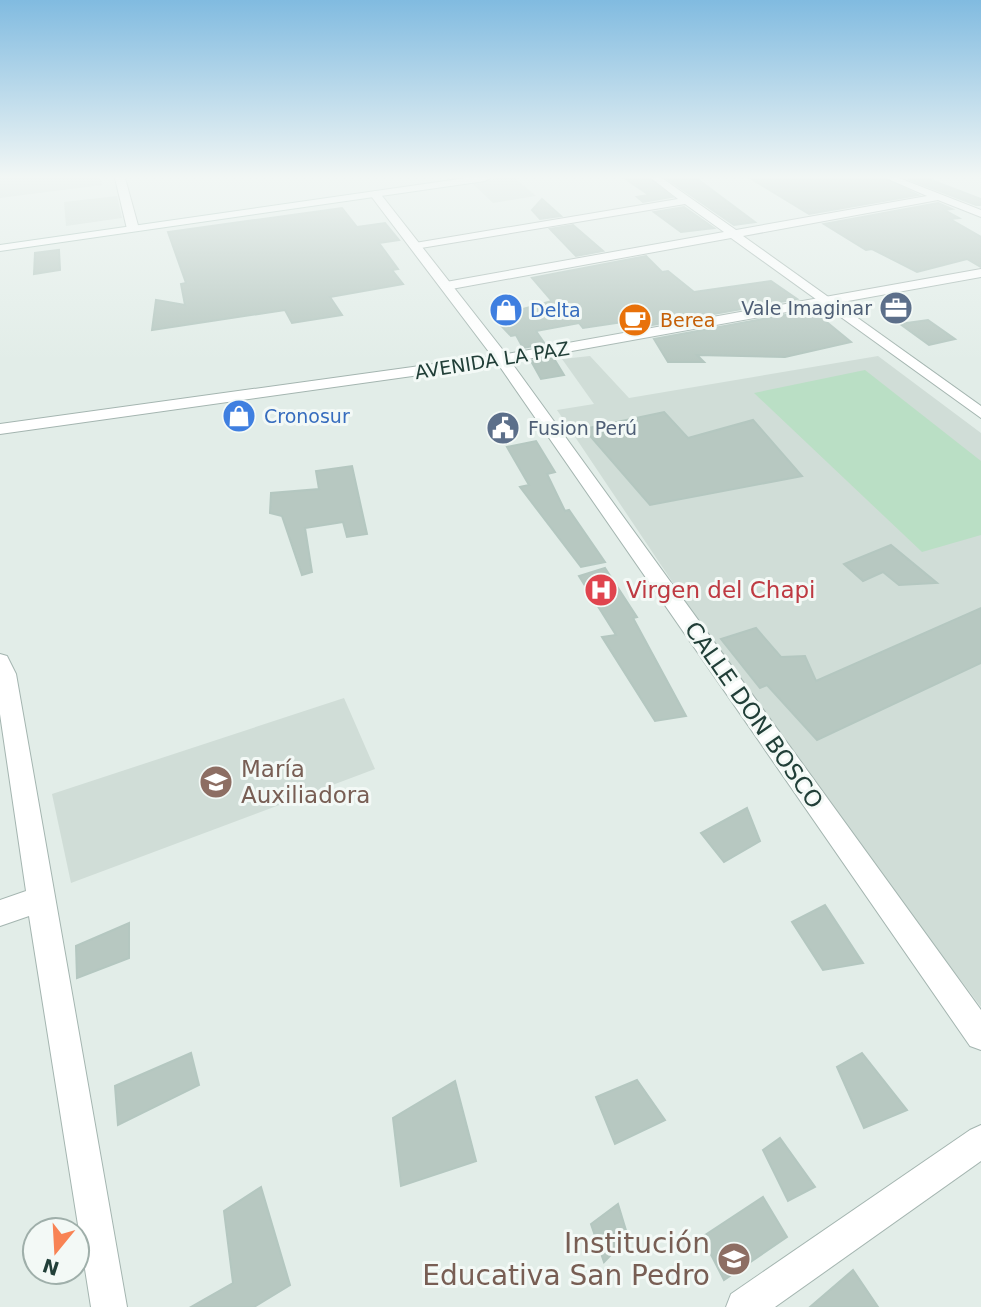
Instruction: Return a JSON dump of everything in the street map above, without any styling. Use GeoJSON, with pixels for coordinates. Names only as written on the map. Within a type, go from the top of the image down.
{"type":"FeatureCollection","features":[{"type":"Feature","properties":{"kind":"street"},"geometry":{"type":"LineString","coordinates":[[0,248],[63,239]]}},
{"type":"Feature","properties":{"kind":"street","name":"CALLE DON BOSCO"},"geometry":{"type":"LineString","coordinates":[[410,239],[502,359],[981,1035]]}},
{"type":"Feature","properties":{"kind":"street"},"geometry":{"type":"LineString","coordinates":[[415,246],[457,239]]}},
{"type":"Feature","properties":{"kind":"street"},"geometry":{"type":"LineString","coordinates":[[446,286],[707,239]]}},
{"type":"Feature","properties":{"kind":"street"},"geometry":{"type":"LineString","coordinates":[[742,239],[981,413]]}},
{"type":"Feature","properties":{"kind":"street","name":"AVENIDA LA PAZ"},"geometry":{"type":"LineString","coordinates":[[0,429],[502,359],[981,274]]}},
{"type":"Feature","properties":{"kind":"street"},"geometry":{"type":"LineString","coordinates":[[0,662],[5,674],[108,1307]]}},
{"type":"Feature","properties":{"kind":"street"},"geometry":{"type":"LineString","coordinates":[[0,913],[40,899]]}},
{"type":"Feature","properties":{"kind":"street"},"geometry":{"type":"LineString","coordinates":[[744,1307],[981,1141]]}},
{"type":"Feature","properties":{"kind":"shaded area"},"geometry":{"type":"Polygon","coordinates":[[[590,356],[629,398],[878,356],[981,433],[981,1007],[771,729],[557,410],[594,404],[562,359],[590,356]]]}},
{"type":"Feature","properties":{"kind":"shaded area","name":"María Auxiliadora"},"geometry":{"type":"Polygon","coordinates":[[[344,698],[375,769],[71,883],[52,794],[344,698]]]}},
{"type":"Feature","properties":{"kind":"green space"},"geometry":{"type":"Polygon","coordinates":[[[865,370],[981,461],[981,535],[922,552],[754,393],[865,370]]]}},
{"type":"Feature","properties":{"kind":"building"},"geometry":{"type":"Polygon","coordinates":[[[170,239],[399,240],[379,243],[398,269],[392,270],[403,284],[330,297],[342,315],[292,323],[285,310],[152,330],[156,300],[185,305],[181,284],[186,283],[170,239]]]}},
{"type":"Feature","properties":{"kind":"building"},"geometry":{"type":"Polygon","coordinates":[[[560,239],[589,239],[603,251],[576,256],[560,239]]]}},
{"type":"Feature","properties":{"kind":"building"},"geometry":{"type":"Polygon","coordinates":[[[848,239],[981,239],[981,267],[967,259],[917,272],[872,249],[866,250],[848,239]]]}},
{"type":"Feature","properties":{"kind":"building"},"geometry":{"type":"Polygon","coordinates":[[[59,250],[60,270],[34,274],[35,253],[59,250]]]}},
{"type":"Feature","properties":{"kind":"building"},"geometry":{"type":"Polygon","coordinates":[[[646,256],[662,272],[668,271],[694,292],[771,281],[797,299],[647,326],[643,319],[583,328],[579,323],[536,331],[545,344],[523,348],[516,335],[511,336],[493,317],[552,301],[532,278],[646,256]]]}},
{"type":"Feature","properties":{"kind":"building"},"geometry":{"type":"Polygon","coordinates":[[[812,310],[851,342],[785,357],[697,355],[704,362],[668,362],[654,339],[812,310]]]}},
{"type":"Feature","properties":{"kind":"building"},"geometry":{"type":"Polygon","coordinates":[[[928,320],[955,339],[929,345],[900,324],[928,320]]]}},
{"type":"Feature","properties":{"kind":"building"},"geometry":{"type":"Polygon","coordinates":[[[553,357],[564,375],[541,379],[531,361],[553,357]]]}},
{"type":"Feature","properties":{"kind":"building"},"geometry":{"type":"Polygon","coordinates":[[[664,412],[688,438],[753,420],[802,476],[650,505],[584,429],[664,412]]]}},
{"type":"Feature","properties":{"kind":"building"},"geometry":{"type":"Polygon","coordinates":[[[536,441],[555,472],[547,474],[565,511],[569,510],[605,562],[581,567],[520,487],[529,485],[507,447],[536,441]]]}},
{"type":"Feature","properties":{"kind":"building"},"geometry":{"type":"Polygon","coordinates":[[[352,466],[367,534],[347,537],[343,522],[305,528],[312,572],[302,575],[282,516],[270,513],[271,493],[319,489],[316,471],[352,466]]]}},
{"type":"Feature","properties":{"kind":"building"},"geometry":{"type":"Polygon","coordinates":[[[891,545],[937,583],[899,585],[883,572],[863,581],[844,564],[891,545]]]}},
{"type":"Feature","properties":{"kind":"building"},"geometry":{"type":"Polygon","coordinates":[[[605,568],[637,617],[633,618],[686,716],[655,721],[602,637],[616,635],[579,576],[605,568]]]}},
{"type":"Feature","properties":{"kind":"building"},"geometry":{"type":"Polygon","coordinates":[[[981,608],[981,663],[817,740],[767,685],[760,688],[721,639],[756,628],[781,657],[805,656],[816,681],[981,608]]]}},
{"type":"Feature","properties":{"kind":"building"},"geometry":{"type":"Polygon","coordinates":[[[747,808],[760,841],[724,862],[701,833],[747,808]]]}},
{"type":"Feature","properties":{"kind":"building"},"geometry":{"type":"Polygon","coordinates":[[[825,905],[863,963],[823,970],[792,922],[825,905]]]}},
{"type":"Feature","properties":{"kind":"building"},"geometry":{"type":"Polygon","coordinates":[[[129,923],[129,958],[77,978],[76,946],[129,923]]]}},
{"type":"Feature","properties":{"kind":"building"},"geometry":{"type":"Polygon","coordinates":[[[191,1053],[199,1085],[118,1125],[115,1086],[191,1053]]]}},
{"type":"Feature","properties":{"kind":"building"},"geometry":{"type":"Polygon","coordinates":[[[862,1053],[907,1110],[864,1128],[837,1067],[862,1053]]]}},
{"type":"Feature","properties":{"kind":"building"},"geometry":{"type":"Polygon","coordinates":[[[637,1080],[665,1120],[615,1144],[596,1097],[637,1080]]]}},
{"type":"Feature","properties":{"kind":"building"},"geometry":{"type":"Polygon","coordinates":[[[455,1081],[476,1161],[401,1186],[393,1118],[455,1081]]]}},
{"type":"Feature","properties":{"kind":"building"},"geometry":{"type":"Polygon","coordinates":[[[780,1138],[815,1187],[788,1201],[763,1150],[780,1138]]]}},
{"type":"Feature","properties":{"kind":"building"},"geometry":{"type":"Polygon","coordinates":[[[261,1187],[290,1285],[254,1307],[191,1307],[233,1283],[224,1211],[261,1187]]]}},
{"type":"Feature","properties":{"kind":"building","name":"Institución Educativa San Pedro"},"geometry":{"type":"Polygon","coordinates":[[[763,1197],[787,1237],[724,1280],[702,1237],[763,1197]]]}},
{"type":"Feature","properties":{"kind":"building"},"geometry":{"type":"Polygon","coordinates":[[[618,1204],[628,1237],[604,1262],[591,1224],[618,1204]]]}},
{"type":"Feature","properties":{"kind":"building"},"geometry":{"type":"Polygon","coordinates":[[[853,1270],[878,1307],[810,1307],[853,1270]]]}},
{"type":"Feature","properties":{"kind":"place","name":"Vale Imaginar"},"geometry":{"type":"Point","coordinates":[896,308]}},
{"type":"Feature","properties":{"kind":"place","name":"Delta"},"geometry":{"type":"Point","coordinates":[506,310]}},
{"type":"Feature","properties":{"kind":"place","name":"Berea"},"geometry":{"type":"Point","coordinates":[635,320]}},
{"type":"Feature","properties":{"kind":"place","name":"Cronosur"},"geometry":{"type":"Point","coordinates":[239,416]}},
{"type":"Feature","properties":{"kind":"place","name":"Fusion Perú"},"geometry":{"type":"Point","coordinates":[503,428]}},
{"type":"Feature","properties":{"kind":"place","name":"Virgen del Chapi"},"geometry":{"type":"Point","coordinates":[601,590]}},
{"type":"Feature","properties":{"kind":"place","name":"María Auxiliadora"},"geometry":{"type":"Point","coordinates":[216,782]}},
{"type":"Feature","properties":{"kind":"place","name":"Institución Educativa San Pedro"},"geometry":{"type":"Point","coordinates":[734,1259]}}]}
